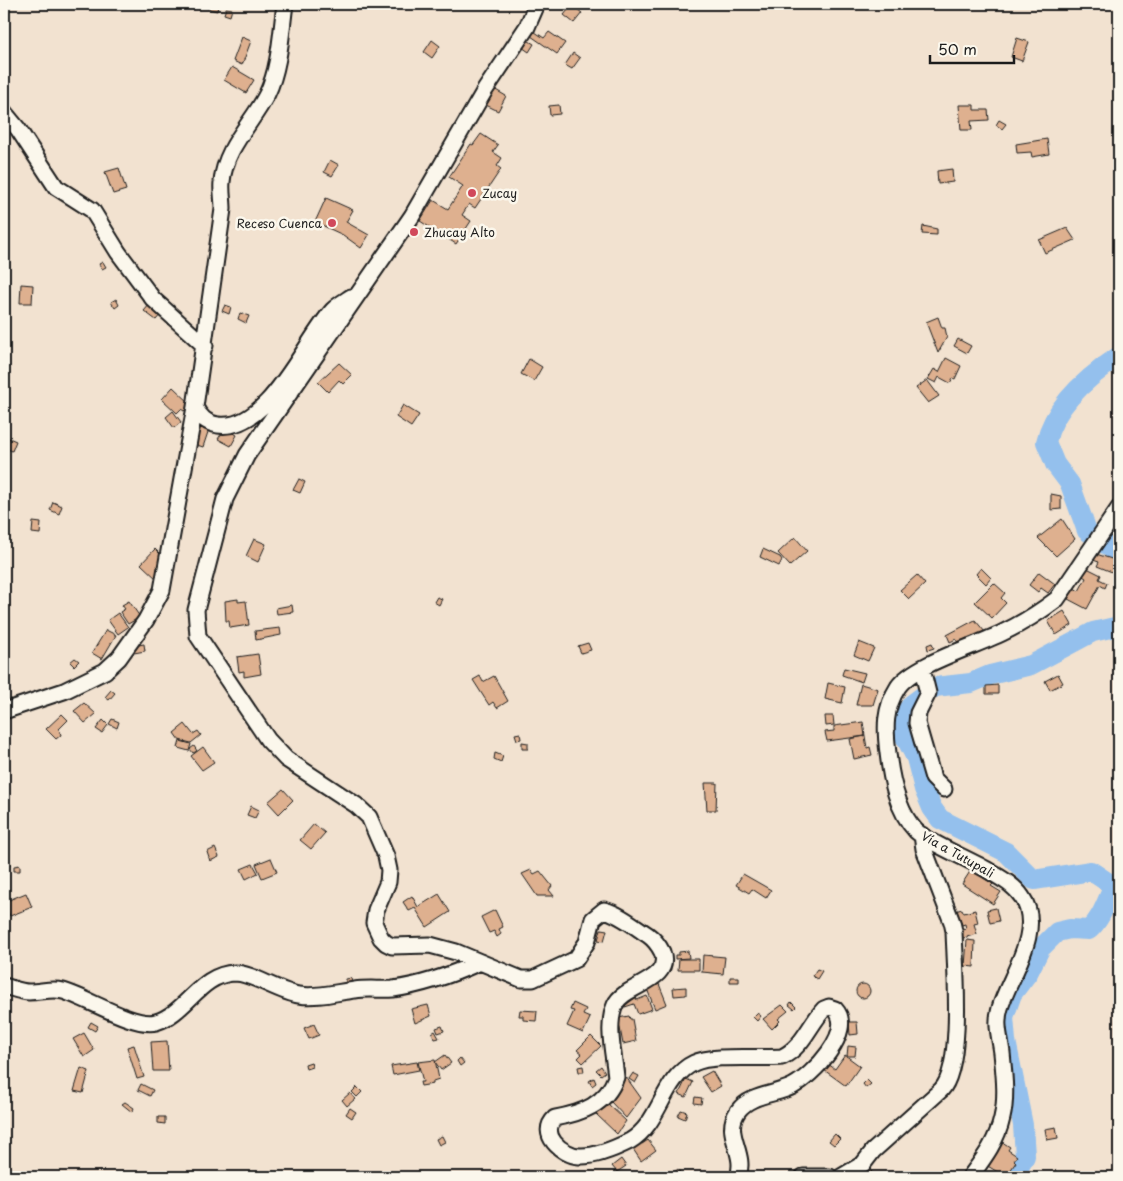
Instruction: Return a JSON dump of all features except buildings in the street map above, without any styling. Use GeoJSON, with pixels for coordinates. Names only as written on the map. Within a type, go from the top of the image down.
{"type":"FeatureCollection","features":[{"type":"Feature","properties":{"kind":"street"},"geometry":{"type":"LineString","coordinates":[[4,711],[64,691],[105,671],[119,658],[146,620],[162,590],[196,407],[205,346],[223,209],[223,174],[234,144],[267,93],[278,55],[285,4]]}},
{"type":"Feature","properties":{"kind":"street"},"geometry":{"type":"LineString","coordinates":[[537,4],[527,27],[464,124],[444,158],[434,180],[247,455],[225,499],[196,610],[196,627],[198,636],[268,740],[286,759],[356,805],[368,817],[386,856],[389,870],[388,882],[375,914],[374,923],[381,938],[392,946],[430,945],[456,952],[521,979],[533,979],[576,959],[587,942],[593,919],[604,910],[613,912],[656,941],[663,954],[660,970],[652,979],[623,996],[614,1008],[611,1026],[616,1077],[614,1085],[604,1098],[589,1109],[555,1118],[552,1121],[549,1133],[551,1140],[570,1155],[580,1156],[601,1152],[629,1141],[640,1134],[648,1126],[676,1079],[690,1066],[708,1060],[782,1057],[792,1052],[800,1044],[824,1009],[829,1007],[835,1009],[841,1020],[839,1034],[822,1062],[794,1086],[747,1102],[735,1116],[732,1132],[742,1162],[738,1177]]}},
{"type":"Feature","properties":{"kind":"street"},"geometry":{"type":"LineString","coordinates":[[4,112],[56,187],[92,210],[118,252],[153,299],[205,346]]}},
{"type":"Feature","properties":{"kind":"street"},"geometry":{"type":"LineString","coordinates":[[196,407],[200,417],[212,424],[227,426],[242,422],[257,412],[287,378],[304,348],[334,309],[361,290]]}},
{"type":"Feature","properties":{"kind":"street","name":"Vía a Tutupali"},"geometry":{"type":"LineString","coordinates":[[970,1177],[992,1145],[1002,1119],[1005,1092],[1002,1052],[997,1031],[1000,1009],[1020,964],[1029,925],[1028,912],[1022,897],[1010,884],[973,861],[922,835],[912,825],[901,806],[891,776],[886,729],[889,703],[899,686],[1044,610],[1057,599],[1119,508]]}},
{"type":"Feature","properties":{"kind":"street"},"geometry":{"type":"LineString","coordinates":[[923,672],[928,693],[918,713],[917,723],[933,778],[944,789]]}},
{"type":"Feature","properties":{"kind":"street"},"geometry":{"type":"LineString","coordinates":[[841,1177],[863,1164],[873,1151],[941,1090],[949,1079],[957,1004],[954,932],[952,922],[924,849],[922,835]]}},
{"type":"Feature","properties":{"kind":"street"},"geometry":{"type":"LineString","coordinates":[[4,986],[30,992],[56,989],[120,1014],[141,1021],[154,1022],[182,1005],[201,987],[220,975],[243,974],[280,990],[300,995],[326,995],[356,990],[392,989],[433,982],[480,962]]}},
{"type":"Feature","properties":{"kind":"street"},"geometry":{"type":"LineString","coordinates":[[804,1177],[830,1177]]}},
{"type":"Feature","properties":{"kind":"waterway"},"geometry":{"type":"LineString","coordinates":[[1119,356],[1085,382],[1074,393],[1057,416],[1046,442],[1055,464],[1070,484],[1087,531],[1119,554]]}},
{"type":"Feature","properties":{"kind":"waterway"},"geometry":{"type":"LineString","coordinates":[[1014,1177],[1025,1156],[1023,1125],[1006,1041],[1004,1017],[1012,994],[1028,973],[1040,949],[1057,932],[1070,929],[1089,930],[1100,916],[1112,890],[1109,883],[1091,871],[1034,880],[1006,852],[940,819],[932,808],[924,789],[916,758],[902,731],[903,717],[912,704],[935,687],[971,683],[990,675],[1031,665],[1093,632],[1119,626]]}},
{"type":"Feature","properties":{"kind":"place","name":"Zucay"},"geometry":{"type":"Point","coordinates":[472,193]}},
{"type":"Feature","properties":{"kind":"place","name":"Receso Cuenca"},"geometry":{"type":"Point","coordinates":[332,223]}},
{"type":"Feature","properties":{"kind":"place","name":"Zhucay Alto"},"geometry":{"type":"Point","coordinates":[414,232]}}]}
